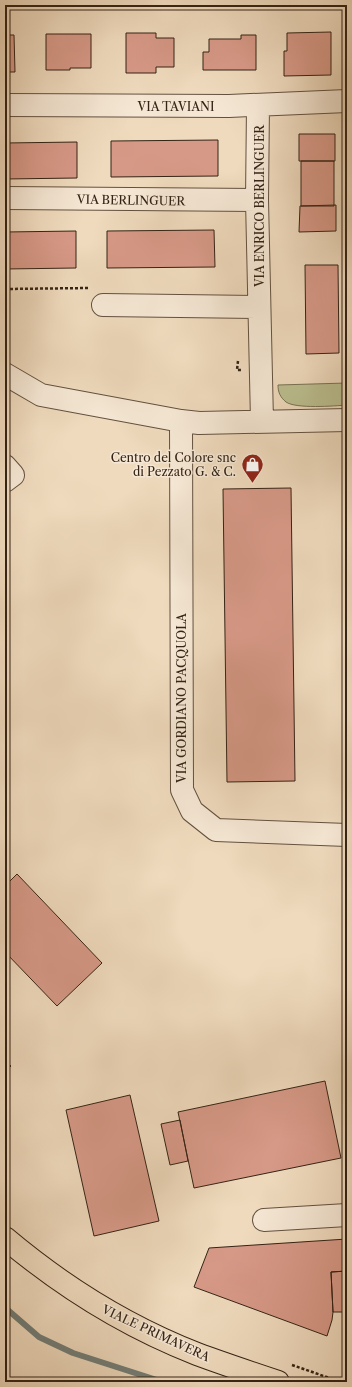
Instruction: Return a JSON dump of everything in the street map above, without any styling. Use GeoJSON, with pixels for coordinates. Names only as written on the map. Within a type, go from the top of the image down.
{"type":"FeatureCollection","features":[{"type":"Feature","properties":{"kind":"main road","name":"VIALE PRIMAVERA"},"geometry":{"type":"LineString","coordinates":[[5,1238],[22,1252],[96,1304],[146,1331],[197,1354],[283,1373]]}},
{"type":"Feature","properties":{"kind":"street","name":"VIA TAVIANI"},"geometry":{"type":"LineString","coordinates":[[5,105],[258,105],[347,101]]}},
{"type":"Feature","properties":{"kind":"street","name":"VIA ENRICO BERLINGUER"},"geometry":{"type":"LineString","coordinates":[[258,105],[257,200],[262,421]]}},
{"type":"Feature","properties":{"kind":"street","name":"VIA BERLINGUER"},"geometry":{"type":"LineString","coordinates":[[5,198],[257,200]]}},
{"type":"Feature","properties":{"kind":"street"},"geometry":{"type":"LineString","coordinates":[[103,305],[259,307]]}},
{"type":"Feature","properties":{"kind":"street"},"geometry":{"type":"LineString","coordinates":[[5,374],[40,395],[181,421],[199,423],[347,420]]}},
{"type":"Feature","properties":{"kind":"street","name":"VIA GORDIANO PACQUOLA"},"geometry":{"type":"LineString","coordinates":[[181,421],[182,790],[192,811],[216,830],[347,835]]}},
{"type":"Feature","properties":{"kind":"street"},"geometry":{"type":"LineString","coordinates":[[5,466],[13,475],[5,482]]}},
{"type":"Feature","properties":{"kind":"street"},"geometry":{"type":"LineString","coordinates":[[264,1220],[347,1215]]}},
{"type":"Feature","properties":{"kind":"path"},"geometry":{"type":"LineString","coordinates":[[238,357],[237,370],[247,370]]}},
{"type":"Feature","properties":{"kind":"path"},"geometry":{"type":"LineString","coordinates":[[283,1373],[341,1382]]}},
{"type":"Feature","properties":{"kind":"green space"},"geometry":{"type":"Polygon","coordinates":[[[347,383],[347,405],[298,406],[286,402],[282,398],[278,388],[278,385],[347,383]]]}},
{"type":"Feature","properties":{"kind":"building"},"geometry":{"type":"Polygon","coordinates":[[[331,32],[331,75],[284,76],[284,51],[287,51],[287,33],[331,32]]]}},
{"type":"Feature","properties":{"kind":"building"},"geometry":{"type":"Polygon","coordinates":[[[126,33],[156,33],[156,38],[174,38],[174,67],[156,67],[156,73],[126,73],[126,33]]]}},
{"type":"Feature","properties":{"kind":"building"},"geometry":{"type":"Polygon","coordinates":[[[46,34],[91,34],[91,68],[46,70],[46,34]]]}},
{"type":"Feature","properties":{"kind":"building"},"geometry":{"type":"Polygon","coordinates":[[[5,35],[14,35],[15,72],[5,72],[5,35]]]}},
{"type":"Feature","properties":{"kind":"building"},"geometry":{"type":"Polygon","coordinates":[[[241,35],[256,35],[256,70],[203,70],[203,52],[209,52],[209,39],[241,39],[241,35]]]}},
{"type":"Feature","properties":{"kind":"building"},"geometry":{"type":"Polygon","coordinates":[[[299,134],[335,134],[335,161],[299,161],[299,134]]]}},
{"type":"Feature","properties":{"kind":"building"},"geometry":{"type":"Polygon","coordinates":[[[218,140],[218,176],[111,177],[111,141],[218,140]]]}},
{"type":"Feature","properties":{"kind":"building"},"geometry":{"type":"Polygon","coordinates":[[[77,142],[77,178],[5,179],[5,143],[77,142]]]}},
{"type":"Feature","properties":{"kind":"building"},"geometry":{"type":"Polygon","coordinates":[[[301,161],[334,161],[334,206],[301,206],[301,161]]]}},
{"type":"Feature","properties":{"kind":"building"},"geometry":{"type":"Polygon","coordinates":[[[336,205],[336,231],[299,232],[300,206],[336,205]]]}},
{"type":"Feature","properties":{"kind":"building"},"geometry":{"type":"Polygon","coordinates":[[[214,230],[215,267],[107,268],[107,231],[214,230]]]}},
{"type":"Feature","properties":{"kind":"building"},"geometry":{"type":"Polygon","coordinates":[[[76,231],[76,268],[5,269],[5,232],[76,231]]]}},
{"type":"Feature","properties":{"kind":"building"},"geometry":{"type":"Polygon","coordinates":[[[305,265],[338,265],[339,353],[306,354],[305,265]]]}},
{"type":"Feature","properties":{"kind":"building"},"geometry":{"type":"Polygon","coordinates":[[[291,488],[295,781],[227,782],[223,489],[291,488]]]}},
{"type":"Feature","properties":{"kind":"building"},"geometry":{"type":"Polygon","coordinates":[[[17,874],[102,963],[57,1006],[5,952],[5,886],[17,874]]]}},
{"type":"Feature","properties":{"kind":"building"},"geometry":{"type":"Polygon","coordinates":[[[346,876],[347,952],[343,952],[346,876]]]}},
{"type":"Feature","properties":{"kind":"building"},"geometry":{"type":"Polygon","coordinates":[[[5,1061],[11,1066],[5,1072],[5,1061]]]}},
{"type":"Feature","properties":{"kind":"building"},"geometry":{"type":"Polygon","coordinates":[[[325,1081],[341,1158],[194,1188],[178,1112],[325,1081]]]}},
{"type":"Feature","properties":{"kind":"building"},"geometry":{"type":"Polygon","coordinates":[[[130,1095],[159,1221],[94,1236],[66,1110],[130,1095]]]}},
{"type":"Feature","properties":{"kind":"building"},"geometry":{"type":"Polygon","coordinates":[[[180,1120],[188,1161],[170,1165],[161,1124],[180,1120]]]}},
{"type":"Feature","properties":{"kind":"building"},"geometry":{"type":"Polygon","coordinates":[[[347,1239],[347,1271],[331,1272],[333,1312],[327,1336],[194,1287],[209,1248],[347,1239]]]}},
{"type":"Feature","properties":{"kind":"building"},"geometry":{"type":"Polygon","coordinates":[[[347,1271],[347,1312],[333,1312],[331,1272],[347,1271]]]}},
{"type":"Feature","properties":{"kind":"waterway"},"geometry":{"type":"LineString","coordinates":[[5,1307],[39,1337],[73,1353],[163,1382]]}},
{"type":"Feature","properties":{"kind":"place","name":"Centro del Colore snc di Pezzato G. & C."},"geometry":{"type":"Point","coordinates":[252,484]}}]}
